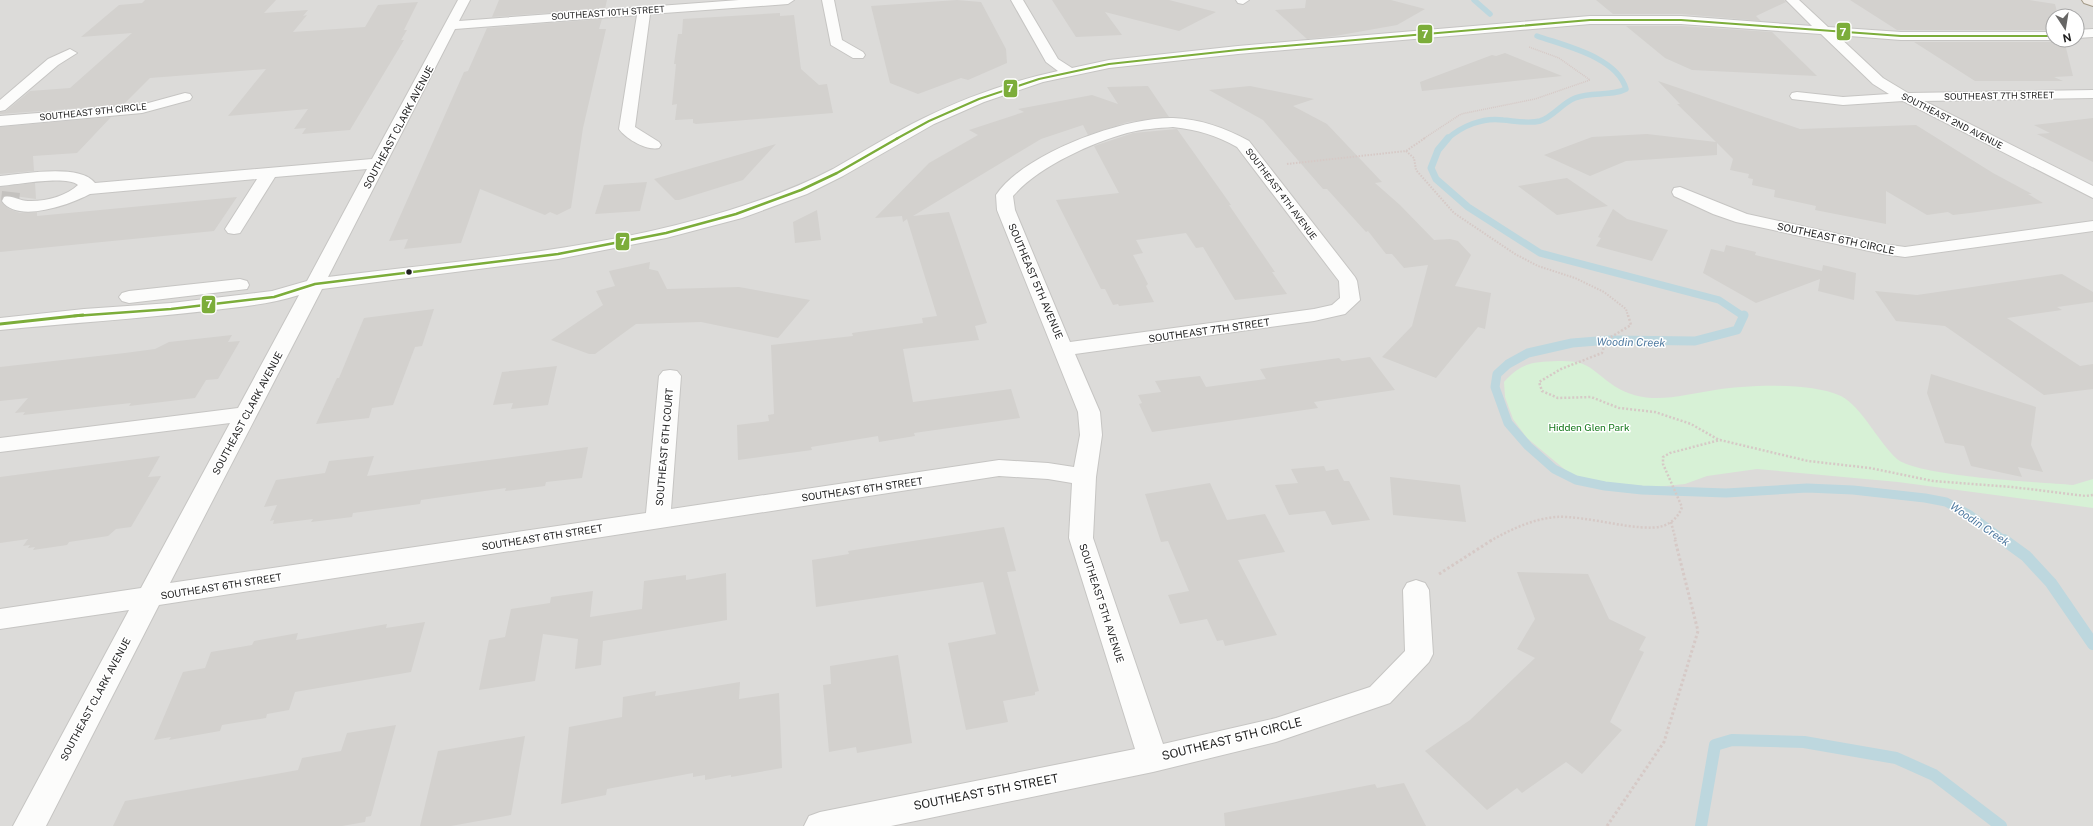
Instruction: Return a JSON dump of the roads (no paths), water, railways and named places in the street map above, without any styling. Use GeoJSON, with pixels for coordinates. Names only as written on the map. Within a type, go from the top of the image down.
{"type":"FeatureCollection","features":[{"type":"Feature","properties":{"kind":"main road"},"geometry":{"type":"LineString","coordinates":[[2088,0],[2093,2]]}},
{"type":"Feature","properties":{"kind":"street","name":"SOUTHEAST CLARK AVENUE"},"geometry":{"type":"LineString","coordinates":[[29,826],[148,597],[247,414],[464,0]]}},
{"type":"Feature","properties":{"kind":"street","name":"SOUTHEAST 10TH STREET"},"geometry":{"type":"LineString","coordinates":[[452,24],[788,0]]}},
{"type":"Feature","properties":{"kind":"street"},"geometry":{"type":"LineString","coordinates":[[828,0],[836,42],[858,55]]}},
{"type":"Feature","properties":{"kind":"street"},"geometry":{"type":"LineString","coordinates":[[1017,0],[1053,62],[1069,72]]}},
{"type":"Feature","properties":{"kind":"street","name":"SOUTHEAST 2ND AVENUE"},"geometry":{"type":"LineString","coordinates":[[1792,0],[1878,81],[1906,97],[2093,192]]}},
{"type":"Feature","properties":{"kind":"street"},"geometry":{"type":"LineString","coordinates":[[644,10],[627,129],[653,145]]}},
{"type":"Feature","properties":{"kind":"street"},"geometry":{"type":"LineString","coordinates":[[0,324],[84,315],[171,309],[274,297],[315,284],[558,254],[603,247],[694,226],[758,206],[821,181],[929,121],[969,103],[1016,85],[1109,64],[1186,55],[1573,20],[1654,19],[1703,21],[1824,31],[1957,37],[2045,36]]}},
{"type":"Feature","properties":{"kind":"street"},"geometry":{"type":"LineString","coordinates":[[0,107],[53,62],[70,53]]}},
{"type":"Feature","properties":{"kind":"street","name":"SOUTHEAST 7TH STREET"},"geometry":{"type":"LineString","coordinates":[[1797,96],[1843,101],[1906,97],[2093,94]]}},
{"type":"Feature","properties":{"kind":"street","name":"SOUTHEAST 9TH CIRCLE"},"geometry":{"type":"LineString","coordinates":[[0,121],[142,109],[185,97]]}},
{"type":"Feature","properties":{"kind":"street","name":"SOUTHEAST 4TH AVENUE"},"geometry":{"type":"LineString","coordinates":[[1004,195],[1015,182],[1032,170],[1068,151],[1101,137],[1133,126],[1159,123],[1181,123],[1210,127],[1229,134],[1243,144],[1261,166],[1348,281],[1350,300]]}},
{"type":"Feature","properties":{"kind":"street"},"geometry":{"type":"LineString","coordinates":[[86,189],[87,184],[79,178],[68,176],[9,189],[18,206],[47,205],[72,197],[86,189],[379,163]]}},
{"type":"Feature","properties":{"kind":"street"},"geometry":{"type":"LineString","coordinates":[[234,229],[269,172]]}},
{"type":"Feature","properties":{"kind":"street","name":"SOUTHEAST 6TH CIRCLE"},"geometry":{"type":"LineString","coordinates":[[1680,192],[1719,210],[1742,218],[1883,249],[1906,252],[2093,226]]}},
{"type":"Feature","properties":{"kind":"street","name":"SOUTHEAST 5TH AVENUE"},"geometry":{"type":"LineString","coordinates":[[1004,195],[1006,210],[1089,412],[1091,435],[1084,477],[1081,538],[1153,759]]}},
{"type":"Feature","properties":{"kind":"street"},"geometry":{"type":"LineString","coordinates":[[0,311],[282,281],[315,284]]}},
{"type":"Feature","properties":{"kind":"street","name":"SOUTHEAST 7TH STREET"},"geometry":{"type":"LineString","coordinates":[[1064,349],[1314,315],[1338,310],[1350,300]]}},
{"type":"Feature","properties":{"kind":"street","name":"SOUTHEAST 6TH COURT"},"geometry":{"type":"LineString","coordinates":[[658,519],[670,376]]}},
{"type":"Feature","properties":{"kind":"street"},"geometry":{"type":"LineString","coordinates":[[0,445],[247,414]]}},
{"type":"Feature","properties":{"kind":"street","name":"SOUTHEAST 6TH STREET"},"geometry":{"type":"LineString","coordinates":[[0,619],[999,468],[1048,471],[1084,477]]}},
{"type":"Feature","properties":{"kind":"street","name":"SOUTHEAST 5TH CIRCLE"},"geometry":{"type":"LineString","coordinates":[[1153,759],[1276,730],[1380,695],[1419,654],[1416,590]]}},
{"type":"Feature","properties":{"kind":"street","name":"SOUTHEAST 5TH STREET"},"geometry":{"type":"LineString","coordinates":[[820,826],[1153,759]]}},
{"type":"Feature","properties":{"kind":"waterway","name":"Woodin Creek"},"geometry":{"type":"LineString","coordinates":[[1474,0],[1490,14]]}},
{"type":"Feature","properties":{"kind":"waterway","name":"Woodin Creek"},"geometry":{"type":"LineString","coordinates":[[1448,139],[1466,126],[1480,121],[1495,119],[1526,122],[1540,121],[1575,98],[1588,95],[1614,93],[1626,89],[1621,78],[1601,61],[1589,54],[1537,36]]}},
{"type":"Feature","properties":{"kind":"waterway","name":"Woodin Creek"},"geometry":{"type":"LineString","coordinates":[[1448,139],[1438,150],[1431,168],[1436,179],[1468,207],[1540,253],[1719,300],[1743,316]]}},
{"type":"Feature","properties":{"kind":"waterway","name":"Woodin Creek"},"geometry":{"type":"LineString","coordinates":[[1744,315],[1737,330],[1695,341],[1610,340],[1572,343],[1528,353],[1508,364],[1497,374],[1495,387],[1508,423],[1528,446],[1554,469],[1576,480],[1605,486],[1642,490],[1726,493],[1807,488],[1853,490],[1925,498],[1946,502],[1970,515],[2005,541]]}},
{"type":"Feature","properties":{"kind":"waterway","name":"Woodin Creek"},"geometry":{"type":"LineString","coordinates":[[2004,540],[2026,556],[2051,583],[2093,644]]}},
{"type":"Feature","properties":{"kind":"waterway","name":"Woodin Creek"},"geometry":{"type":"LineString","coordinates":[[1701,826],[1715,745],[1732,740],[1804,742],[1896,758],[1934,775],[2001,826]]}},
{"type":"Feature","properties":{"kind":"tunnel"},"geometry":{"type":"LineString","coordinates":[[10,201],[11,192]]}},
{"type":"Feature","properties":{"kind":"park label","name":"Hidden Glen Park"},"geometry":{"type":"Point","coordinates":[1589,427]}}]}
